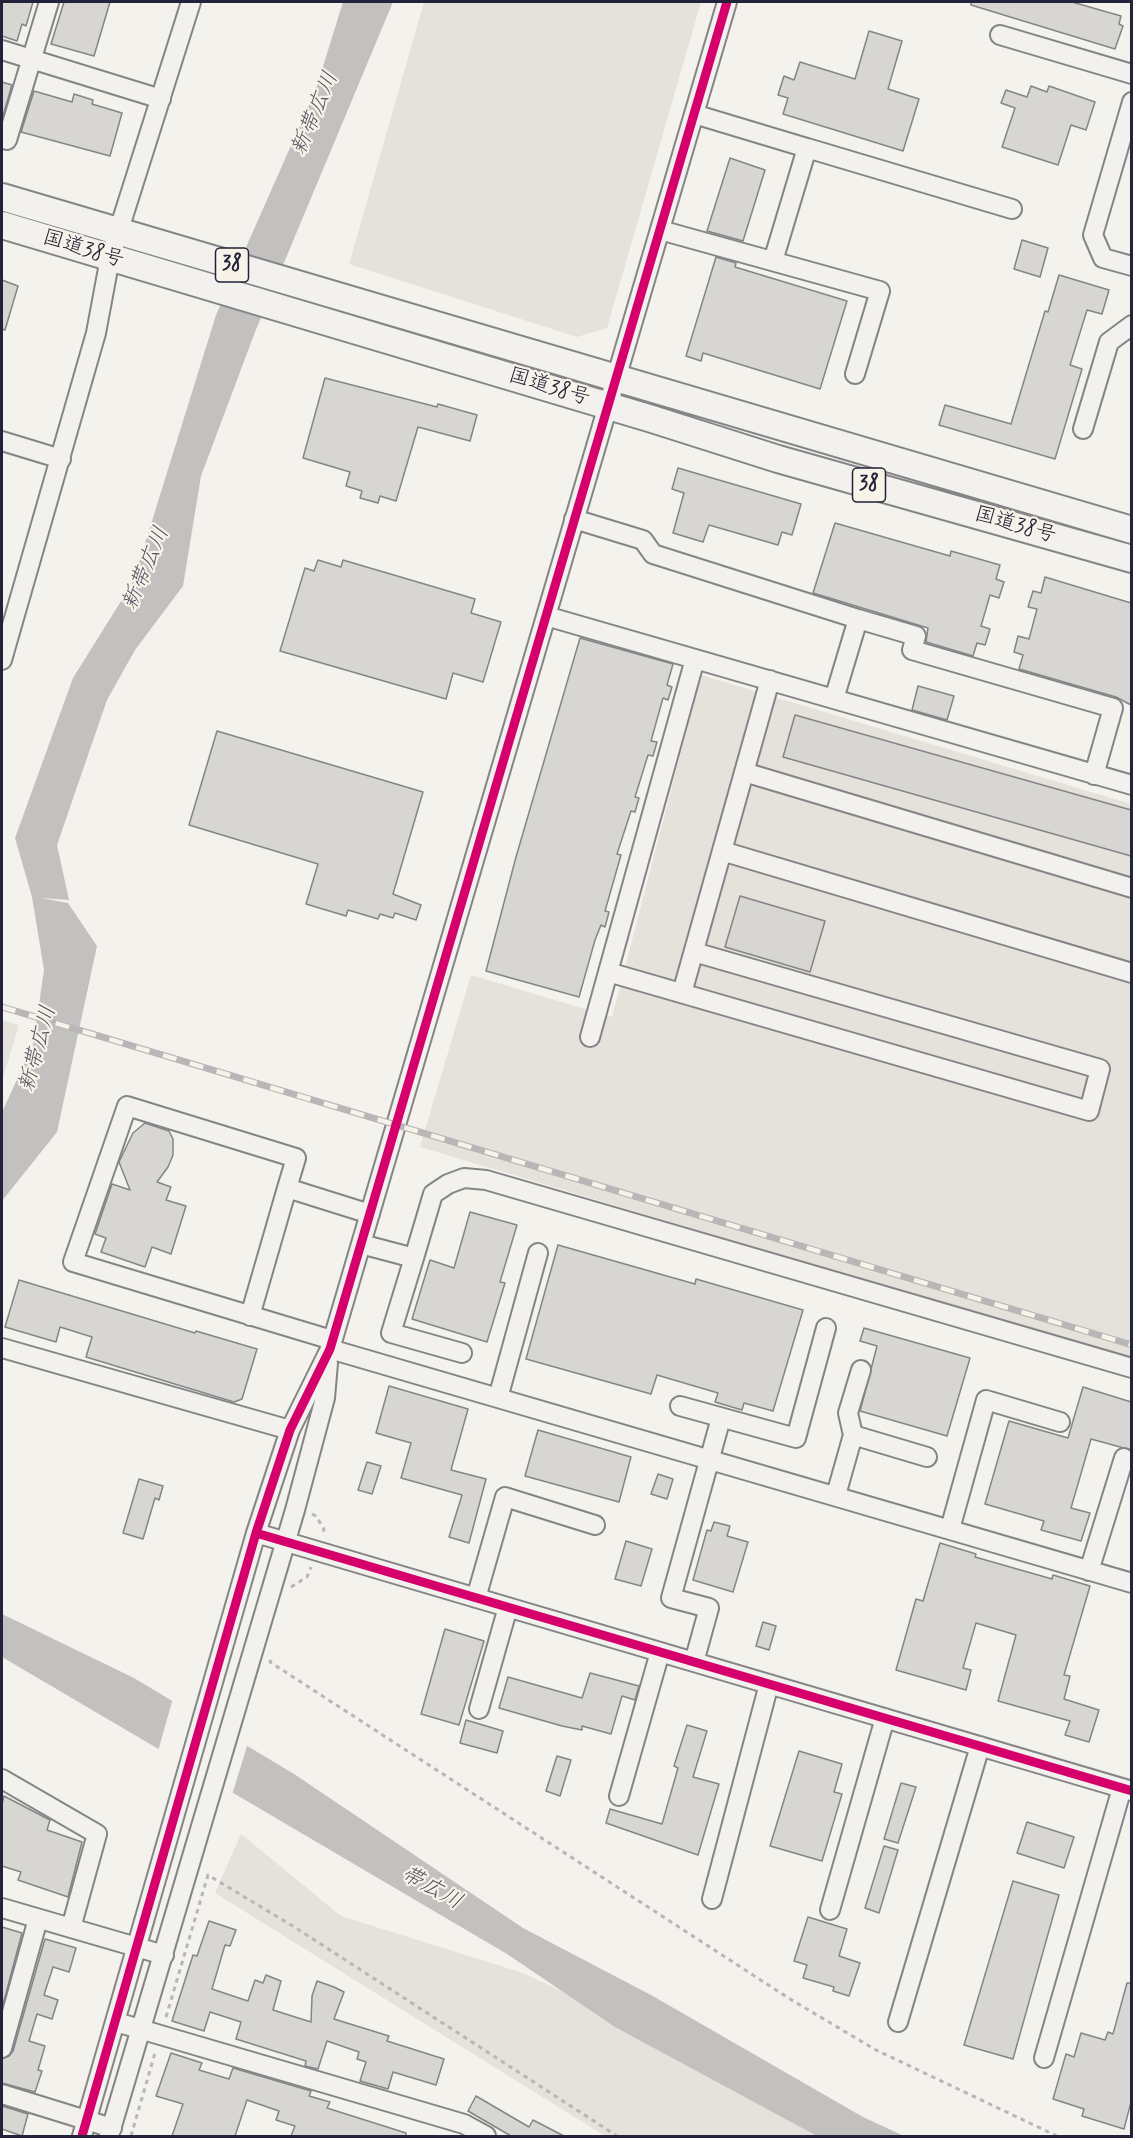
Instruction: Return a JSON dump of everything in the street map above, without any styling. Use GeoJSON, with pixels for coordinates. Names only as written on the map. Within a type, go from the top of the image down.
{"type":"FeatureCollection","features":[{"type":"Feature","properties":{"kind":"highway","name":"国道38号"},"geometry":{"type":"LineString","coordinates":[[2,197],[1131,530]]}},
{"type":"Feature","properties":{"kind":"highway","name":"国道38号"},"geometry":{"type":"LineString","coordinates":[[2,225],[778,459],[1131,559]]}},
{"type":"Feature","properties":{"kind":"street"},"geometry":{"type":"LineString","coordinates":[[2,138],[7,140],[49,2]]}},
{"type":"Feature","properties":{"kind":"street"},"geometry":{"type":"LineString","coordinates":[[2,660],[96,333],[110,258],[191,2]]}},
{"type":"Feature","properties":{"kind":"street"},"geometry":{"type":"LineString","coordinates":[[84,2128],[256,1533],[290,1430],[331,1345],[727,2]]}},
{"type":"Feature","properties":{"kind":"street"},"geometry":{"type":"LineString","coordinates":[[1000,35],[1131,74]]}},
{"type":"Feature","properties":{"kind":"street"},"geometry":{"type":"LineString","coordinates":[[2,50],[161,99]]}},
{"type":"Feature","properties":{"kind":"street"},"geometry":{"type":"LineString","coordinates":[[1131,102],[1093,235],[1103,258],[1131,266]]}},
{"type":"Feature","properties":{"kind":"street"},"geometry":{"type":"LineString","coordinates":[[694,114],[1012,209]]}},
{"type":"Feature","properties":{"kind":"street"},"geometry":{"type":"LineString","coordinates":[[773,261],[807,148]]}},
{"type":"Feature","properties":{"kind":"street"},"geometry":{"type":"LineString","coordinates":[[660,230],[880,291],[855,374]]}},
{"type":"Feature","properties":{"kind":"street"},"geometry":{"type":"LineString","coordinates":[[1083,429],[1109,342],[1131,324]]}},
{"type":"Feature","properties":{"kind":"street"},"geometry":{"type":"LineString","coordinates":[[2,441],[61,459]]}},
{"type":"Feature","properties":{"kind":"street"},"geometry":{"type":"LineString","coordinates":[[574,519],[643,540],[653,554],[858,620],[916,636],[912,650],[1113,708],[1094,775]]}},
{"type":"Feature","properties":{"kind":"street"},"geometry":{"type":"LineString","coordinates":[[546,615],[1131,785]]}},
{"type":"Feature","properties":{"kind":"street"},"geometry":{"type":"LineString","coordinates":[[834,699],[858,620]]}},
{"type":"Feature","properties":{"kind":"street"},"geometry":{"type":"LineString","coordinates":[[590,1037],[695,659]]}},
{"type":"Feature","properties":{"kind":"street"},"geometry":{"type":"LineString","coordinates":[[682,993],[770,680]]}},
{"type":"Feature","properties":{"kind":"street"},"geometry":{"type":"LineString","coordinates":[[744,772],[1131,888]]}},
{"type":"Feature","properties":{"kind":"street"},"geometry":{"type":"LineString","coordinates":[[722,851],[1131,973]]}},
{"type":"Feature","properties":{"kind":"street"},"geometry":{"type":"LineString","coordinates":[[608,972],[1089,1111],[1101,1069],[694,952]]}},
{"type":"Feature","properties":{"kind":"street"},"geometry":{"type":"LineString","coordinates":[[250,1316],[296,1158],[127,1106],[73,1262],[250,1316],[331,1345],[498,1398],[1131,1583]]}},
{"type":"Feature","properties":{"kind":"street"},"geometry":{"type":"LineString","coordinates":[[462,1353],[391,1332],[433,1194],[448,1184],[464,1178],[486,1180],[1131,1368]]}},
{"type":"Feature","properties":{"kind":"street"},"geometry":{"type":"LineString","coordinates":[[287,1188],[370,1214]]}},
{"type":"Feature","properties":{"kind":"street"},"geometry":{"type":"LineString","coordinates":[[361,1244],[414,1258]]}},
{"type":"Feature","properties":{"kind":"street"},"geometry":{"type":"LineString","coordinates":[[498,1398],[538,1254]]}},
{"type":"Feature","properties":{"kind":"street"},"geometry":{"type":"LineString","coordinates":[[680,1406],[796,1438],[826,1329]]}},
{"type":"Feature","properties":{"kind":"street"},"geometry":{"type":"LineString","coordinates":[[2,2094],[84,2128],[110,2132],[286,1542],[325,1398],[331,1345]]}},
{"type":"Feature","properties":{"kind":"street"},"geometry":{"type":"LineString","coordinates":[[2,1348],[290,1430]]}},
{"type":"Feature","properties":{"kind":"street"},"geometry":{"type":"LineString","coordinates":[[836,1495],[853,1435],[848,1413],[861,1370]]}},
{"type":"Feature","properties":{"kind":"street"},"geometry":{"type":"LineString","coordinates":[[950,1529],[986,1400],[1060,1422]]}},
{"type":"Feature","properties":{"kind":"street"},"geometry":{"type":"LineString","coordinates":[[694,1662],[709,1608],[670,1598],[722,1418]]}},
{"type":"Feature","properties":{"kind":"street"},"geometry":{"type":"LineString","coordinates":[[853,1435],[927,1457]]}},
{"type":"Feature","properties":{"kind":"street"},"geometry":{"type":"LineString","coordinates":[[1089,1571],[1124,1458]]}},
{"type":"Feature","properties":{"kind":"street"},"geometry":{"type":"LineString","coordinates":[[476,1598],[505,1497],[595,1525]]}},
{"type":"Feature","properties":{"kind":"street"},"geometry":{"type":"LineString","coordinates":[[256,1533],[1127,1789],[1044,2058]]}},
{"type":"Feature","properties":{"kind":"street"},"geometry":{"type":"LineString","coordinates":[[479,1709],[508,1607]]}},
{"type":"Feature","properties":{"kind":"street"},"geometry":{"type":"LineString","coordinates":[[619,1796],[660,1652]]}},
{"type":"Feature","properties":{"kind":"street"},"geometry":{"type":"LineString","coordinates":[[712,1899],[769,1684]]}},
{"type":"Feature","properties":{"kind":"street"},"geometry":{"type":"LineString","coordinates":[[830,1910],[885,1718]]}},
{"type":"Feature","properties":{"kind":"street"},"geometry":{"type":"LineString","coordinates":[[898,2022],[980,1746]]}},
{"type":"Feature","properties":{"kind":"street"},"geometry":{"type":"LineString","coordinates":[[2,1779],[97,1834],[71,1928]]}},
{"type":"Feature","properties":{"kind":"street"},"geometry":{"type":"LineString","coordinates":[[2,1908],[164,1955]]}},
{"type":"Feature","properties":{"kind":"street"},"geometry":{"type":"LineString","coordinates":[[2,2048],[38,1918]]}},
{"type":"Feature","properties":{"kind":"street"},"geometry":{"type":"LineString","coordinates":[[116,2022],[464,2124],[486,2136]]}},
{"type":"Feature","properties":{"kind":"path"},"geometry":{"type":"LineString","coordinates":[[291,1587],[307,1577],[317,1551]]}},
{"type":"Feature","properties":{"kind":"path"},"geometry":{"type":"LineString","coordinates":[[273,1652],[270,1662],[790,1999],[876,2050],[1057,2136]]}},
{"type":"Feature","properties":{"kind":"path"},"geometry":{"type":"LineString","coordinates":[[131,2136],[208,1875],[306,1935],[617,2136]]}},
{"type":"Feature","properties":{"kind":"shaded area"},"geometry":{"type":"Polygon","coordinates":[[[424,2],[701,2],[607,328],[577,337],[349,264],[424,2]]]}},
{"type":"Feature","properties":{"kind":"shaded area"},"geometry":{"type":"Polygon","coordinates":[[[701,675],[1131,804],[1131,1360],[420,1147],[471,975],[612,1017],[701,675]]]}},
{"type":"Feature","properties":{"kind":"shaded area"},"geometry":{"type":"Polygon","coordinates":[[[2,1020],[19,1025],[2,1081],[2,1020]]]}},
{"type":"Feature","properties":{"kind":"shaded area"},"geometry":{"type":"Polygon","coordinates":[[[241,1834],[341,1916],[520,1972],[625,2020],[836,2136],[605,2136],[215,1893],[241,1834]]]}},
{"type":"Feature","properties":{"kind":"water","name":"新帯広川"},"geometry":{"type":"Polygon","coordinates":[[[343,2],[393,2],[255,332],[201,476],[183,586],[135,650],[107,700],[57,845],[69,900],[41,898],[68,903],[97,946],[57,1132],[2,1201],[2,1112],[33,1045],[44,970],[32,897],[15,838],[73,678],[133,582],[216,315],[316,89],[343,2]]]}},
{"type":"Feature","properties":{"kind":"water","name":"帯広川"},"geometry":{"type":"Polygon","coordinates":[[[2,1614],[134,1678],[294,1774],[523,1928],[651,1995],[863,2117],[904,2136],[817,2136],[615,2027],[507,1954],[2,1657],[2,1614]]]}},
{"type":"Feature","properties":{"kind":"pier"},"geometry":{"type":"Polygon","coordinates":[[[173,1698],[248,1743],[232,1795],[158,1751],[173,1698]]]}},
{"type":"Feature","properties":{"kind":"building"},"geometry":{"type":"Polygon","coordinates":[[[2,2],[33,2],[26,26],[22,24],[17,41],[2,36],[2,2]]]}},
{"type":"Feature","properties":{"kind":"building"},"geometry":{"type":"Polygon","coordinates":[[[64,2],[110,2],[94,56],[51,44],[64,2]]]}},
{"type":"Feature","properties":{"kind":"building"},"geometry":{"type":"Polygon","coordinates":[[[971,2],[1072,2],[1121,16],[1119,24],[1123,26],[1115,49],[971,5],[971,2]]]}},
{"type":"Feature","properties":{"kind":"building"},"geometry":{"type":"Polygon","coordinates":[[[869,31],[902,41],[888,89],[919,99],[903,151],[783,114],[788,98],[778,95],[784,76],[794,80],[800,62],[855,79],[869,31]]]}},
{"type":"Feature","properties":{"kind":"building"},"geometry":{"type":"Polygon","coordinates":[[[2,82],[12,85],[2,119],[2,82]]]}},
{"type":"Feature","properties":{"kind":"building"},"geometry":{"type":"Polygon","coordinates":[[[1031,86],[1047,92],[1049,86],[1095,102],[1086,130],[1071,125],[1058,165],[1002,147],[1015,108],[1001,103],[1006,90],[1027,97],[1031,86]]]}},
{"type":"Feature","properties":{"kind":"building"},"geometry":{"type":"Polygon","coordinates":[[[34,91],[72,102],[74,94],[93,100],[92,104],[122,113],[110,156],[21,132],[34,91]]]}},
{"type":"Feature","properties":{"kind":"building"},"geometry":{"type":"Polygon","coordinates":[[[730,158],[765,170],[743,241],[707,231],[730,158]]]}},
{"type":"Feature","properties":{"kind":"building"},"geometry":{"type":"Polygon","coordinates":[[[1022,240],[1048,248],[1040,277],[1014,269],[1022,240]]]}},
{"type":"Feature","properties":{"kind":"building"},"geometry":{"type":"Polygon","coordinates":[[[716,257],[736,263],[735,267],[847,301],[820,389],[703,353],[701,361],[686,356],[716,257]]]}},
{"type":"Feature","properties":{"kind":"building"},"geometry":{"type":"Polygon","coordinates":[[[1059,275],[1109,290],[1102,314],[1087,310],[1070,365],[1082,369],[1055,459],[939,425],[945,405],[1011,424],[1045,311],[1048,312],[1059,275]]]}},
{"type":"Feature","properties":{"kind":"building"},"geometry":{"type":"Polygon","coordinates":[[[2,280],[18,286],[5,330],[2,329],[2,280]]]}},
{"type":"Feature","properties":{"kind":"building"},"geometry":{"type":"Polygon","coordinates":[[[325,378],[477,415],[470,441],[418,427],[396,501],[380,496],[378,503],[360,498],[362,491],[346,486],[350,472],[303,458],[325,378]]]}},
{"type":"Feature","properties":{"kind":"building"},"geometry":{"type":"Polygon","coordinates":[[[678,468],[801,504],[792,535],[782,532],[778,545],[709,525],[703,542],[673,533],[684,493],[672,489],[678,468]]]}},
{"type":"Feature","properties":{"kind":"building"},"geometry":{"type":"Polygon","coordinates":[[[835,523],[950,556],[951,551],[1000,565],[996,579],[1004,582],[999,598],[990,595],[981,626],[990,629],[985,645],[977,643],[973,656],[926,642],[928,628],[813,593],[835,523]]]}},
{"type":"Feature","properties":{"kind":"building"},"geometry":{"type":"Polygon","coordinates":[[[318,560],[341,567],[343,560],[475,599],[471,613],[501,622],[483,682],[453,673],[446,699],[280,651],[305,568],[314,571],[318,560]]]}},
{"type":"Feature","properties":{"kind":"building"},"geometry":{"type":"Polygon","coordinates":[[[1045,577],[1131,603],[1131,705],[1116,697],[1019,669],[1023,655],[1014,652],[1018,636],[1029,639],[1037,609],[1028,607],[1033,591],[1041,593],[1045,577]]]}},
{"type":"Feature","properties":{"kind":"building"},"geometry":{"type":"Polygon","coordinates":[[[580,638],[673,664],[667,685],[672,687],[668,700],[663,698],[651,741],[657,742],[653,756],[648,755],[635,797],[639,798],[635,812],[631,811],[617,854],[621,855],[605,911],[609,912],[605,927],[601,925],[595,940],[579,997],[486,971],[516,857],[580,638]]]}},
{"type":"Feature","properties":{"kind":"building"},"geometry":{"type":"Polygon","coordinates":[[[918,686],[954,696],[947,720],[912,710],[918,686]]]}},
{"type":"Feature","properties":{"kind":"building"},"geometry":{"type":"Polygon","coordinates":[[[795,715],[1131,810],[1131,856],[783,757],[795,715]]]}},
{"type":"Feature","properties":{"kind":"building"},"geometry":{"type":"Polygon","coordinates":[[[217,731],[423,792],[393,894],[421,905],[416,920],[395,913],[393,918],[380,914],[378,919],[348,910],[346,916],[306,904],[318,864],[189,825],[217,731]]]}},
{"type":"Feature","properties":{"kind":"building"},"geometry":{"type":"Polygon","coordinates":[[[740,896],[825,921],[810,972],[725,947],[740,896]]]}},
{"type":"Feature","properties":{"kind":"building"},"geometry":{"type":"Polygon","coordinates":[[[145,1123],[169,1131],[173,1139],[173,1155],[168,1167],[157,1182],[171,1187],[166,1200],[186,1206],[171,1254],[152,1247],[145,1267],[101,1252],[106,1238],[95,1234],[112,1184],[130,1190],[119,1162],[133,1133],[145,1123]]]}},
{"type":"Feature","properties":{"kind":"building"},"geometry":{"type":"Polygon","coordinates":[[[470,1212],[517,1225],[500,1282],[505,1283],[487,1342],[412,1319],[430,1260],[454,1268],[470,1212]]]}},
{"type":"Feature","properties":{"kind":"building"},"geometry":{"type":"Polygon","coordinates":[[[558,1245],[695,1284],[696,1279],[803,1310],[773,1411],[744,1403],[742,1410],[715,1402],[718,1393],[657,1375],[651,1394],[526,1359],[558,1245]]]}},
{"type":"Feature","properties":{"kind":"building"},"geometry":{"type":"Polygon","coordinates":[[[19,1280],[195,1333],[196,1331],[257,1349],[242,1399],[234,1402],[86,1357],[92,1337],[60,1327],[56,1342],[5,1327],[19,1280]]]}},
{"type":"Feature","properties":{"kind":"building"},"geometry":{"type":"Polygon","coordinates":[[[864,1328],[970,1358],[947,1436],[860,1411],[877,1346],[860,1341],[864,1328]]]}},
{"type":"Feature","properties":{"kind":"building"},"geometry":{"type":"Polygon","coordinates":[[[389,1386],[468,1409],[451,1470],[486,1479],[469,1543],[449,1537],[462,1495],[401,1478],[411,1443],[376,1433],[389,1386]]]}},
{"type":"Feature","properties":{"kind":"building"},"geometry":{"type":"Polygon","coordinates":[[[1083,1387],[1131,1402],[1131,1450],[1091,1439],[1071,1508],[1090,1513],[1081,1541],[1041,1530],[1044,1521],[985,1504],[1009,1421],[1068,1438],[1083,1387]]]}},
{"type":"Feature","properties":{"kind":"building"},"geometry":{"type":"Polygon","coordinates":[[[538,1430],[631,1457],[619,1502],[525,1476],[538,1430]]]}},
{"type":"Feature","properties":{"kind":"building"},"geometry":{"type":"Polygon","coordinates":[[[367,1462],[381,1466],[372,1494],[358,1490],[367,1462]]]}},
{"type":"Feature","properties":{"kind":"building"},"geometry":{"type":"Polygon","coordinates":[[[658,1474],[673,1479],[667,1499],[651,1494],[658,1474]]]}},
{"type":"Feature","properties":{"kind":"building"},"geometry":{"type":"Polygon","coordinates":[[[139,1479],[163,1486],[159,1500],[155,1498],[143,1539],[123,1533],[139,1479]]]}},
{"type":"Feature","properties":{"kind":"building"},"geometry":{"type":"Polygon","coordinates":[[[714,1522],[730,1526],[727,1536],[748,1542],[733,1592],[693,1580],[707,1530],[711,1531],[714,1522]]]}},
{"type":"Feature","properties":{"kind":"building"},"geometry":{"type":"Polygon","coordinates":[[[626,1541],[652,1549],[641,1586],[615,1579],[626,1541]]]}},
{"type":"Feature","properties":{"kind":"building"},"geometry":{"type":"Polygon","coordinates":[[[940,1543],[976,1554],[975,1557],[1052,1579],[1053,1575],[1090,1586],[1064,1675],[1070,1676],[1064,1699],[1099,1710],[1089,1742],[1065,1735],[1070,1721],[998,1701],[1016,1635],[976,1623],[963,1668],[971,1670],[966,1690],[896,1670],[916,1599],[923,1601],[940,1543]]]}},
{"type":"Feature","properties":{"kind":"building"},"geometry":{"type":"Polygon","coordinates":[[[763,1622],[776,1626],[769,1650],[756,1646],[763,1622]]]}},
{"type":"Feature","properties":{"kind":"building"},"geometry":{"type":"Polygon","coordinates":[[[445,1629],[484,1641],[459,1725],[421,1714],[445,1629]]]}},
{"type":"Feature","properties":{"kind":"building"},"geometry":{"type":"Polygon","coordinates":[[[590,1673],[639,1686],[635,1700],[622,1696],[611,1734],[582,1726],[582,1730],[562,1726],[499,1708],[508,1677],[582,1698],[590,1673]]]}},
{"type":"Feature","properties":{"kind":"building"},"geometry":{"type":"Polygon","coordinates":[[[466,1720],[503,1731],[497,1753],[460,1743],[466,1720]]]}},
{"type":"Feature","properties":{"kind":"building"},"geometry":{"type":"Polygon","coordinates":[[[687,1725],[707,1731],[693,1777],[719,1784],[698,1855],[606,1823],[610,1809],[662,1824],[678,1768],[674,1766],[687,1725]]]}},
{"type":"Feature","properties":{"kind":"building"},"geometry":{"type":"Polygon","coordinates":[[[799,1751],[842,1764],[834,1792],[842,1794],[822,1861],[770,1846],[799,1751]]]}},
{"type":"Feature","properties":{"kind":"building"},"geometry":{"type":"Polygon","coordinates":[[[557,1756],[571,1760],[560,1796],[546,1791],[557,1756]]]}},
{"type":"Feature","properties":{"kind":"building"},"geometry":{"type":"Polygon","coordinates":[[[901,1783],[916,1787],[898,1843],[884,1839],[901,1783]]]}},
{"type":"Feature","properties":{"kind":"building"},"geometry":{"type":"Polygon","coordinates":[[[4,1796],[50,1820],[47,1830],[82,1842],[68,1897],[18,1880],[21,1872],[2,1866],[4,1796]]]}},
{"type":"Feature","properties":{"kind":"building"},"geometry":{"type":"Polygon","coordinates":[[[1027,1822],[1074,1837],[1064,1868],[1017,1853],[1027,1822]]]}},
{"type":"Feature","properties":{"kind":"building"},"geometry":{"type":"Polygon","coordinates":[[[884,1846],[898,1850],[879,1913],[865,1908],[884,1846]]]}},
{"type":"Feature","properties":{"kind":"building"},"geometry":{"type":"Polygon","coordinates":[[[1013,1881],[1059,1895],[1013,2059],[964,2045],[1013,1881]]]}},
{"type":"Feature","properties":{"kind":"building"},"geometry":{"type":"Polygon","coordinates":[[[808,1917],[847,1929],[839,1956],[860,1963],[849,1996],[833,1991],[834,1987],[803,1978],[807,1965],[794,1961],[808,1917]]]}},
{"type":"Feature","properties":{"kind":"building"},"geometry":{"type":"Polygon","coordinates":[[[209,1921],[236,1930],[230,1946],[225,1945],[212,1989],[248,2001],[255,1980],[263,1983],[266,1975],[281,1981],[273,2010],[311,2022],[312,1996],[317,1981],[334,1987],[344,1992],[334,2019],[389,2036],[387,2041],[444,2059],[436,2085],[393,2072],[388,2089],[360,2081],[366,2062],[357,2059],[359,2052],[327,2041],[318,2069],[305,2066],[306,2061],[236,2039],[241,2022],[210,2012],[204,2031],[172,2021],[193,1955],[197,1956],[209,1921]]]}},
{"type":"Feature","properties":{"kind":"building"},"geometry":{"type":"Polygon","coordinates":[[[2,1927],[22,1933],[2,2008],[2,1927]]]}},
{"type":"Feature","properties":{"kind":"building"},"geometry":{"type":"Polygon","coordinates":[[[45,1939],[76,1948],[69,1972],[53,1967],[44,1995],[58,2000],[52,2019],[37,2014],[29,2041],[45,2046],[38,2070],[42,2071],[35,2092],[2,2083],[2,2059],[13,2051],[45,1939]]]}},
{"type":"Feature","properties":{"kind":"building"},"geometry":{"type":"Polygon","coordinates":[[[1127,1983],[1131,1983],[1131,2102],[1124,2129],[1082,2116],[1084,2109],[1053,2099],[1066,2054],[1074,2057],[1081,2033],[1105,2040],[1108,2032],[1113,2034],[1127,1983]]]}},
{"type":"Feature","properties":{"kind":"building"},"geometry":{"type":"Polygon","coordinates":[[[171,2053],[202,2063],[199,2070],[229,2079],[233,2068],[311,2091],[309,2096],[330,2102],[327,2108],[406,2133],[406,2136],[291,2136],[295,2126],[276,2120],[279,2111],[247,2100],[235,2136],[172,2136],[183,2104],[156,2096],[171,2053]]]}},
{"type":"Feature","properties":{"kind":"building"},"geometry":{"type":"Polygon","coordinates":[[[476,2096],[529,2127],[533,2120],[564,2136],[511,2136],[468,2111],[476,2096]]]}},
{"type":"Feature","properties":{"kind":"building"},"geometry":{"type":"Polygon","coordinates":[[[2,2106],[28,2114],[22,2136],[2,2129],[2,2106]]]}},
{"type":"Feature","properties":{"kind":"railway"},"geometry":{"type":"LineString","coordinates":[[2,1007],[1132,1345]]}},
{"type":"Feature","properties":{"kind":"cycle path"},"geometry":{"type":"LineString","coordinates":[[82,2136],[256,1533],[290,1430],[330,1349],[727,2]]}},
{"type":"Feature","properties":{"kind":"cycle path"},"geometry":{"type":"LineString","coordinates":[[256,1533],[1132,1791]]}}]}
